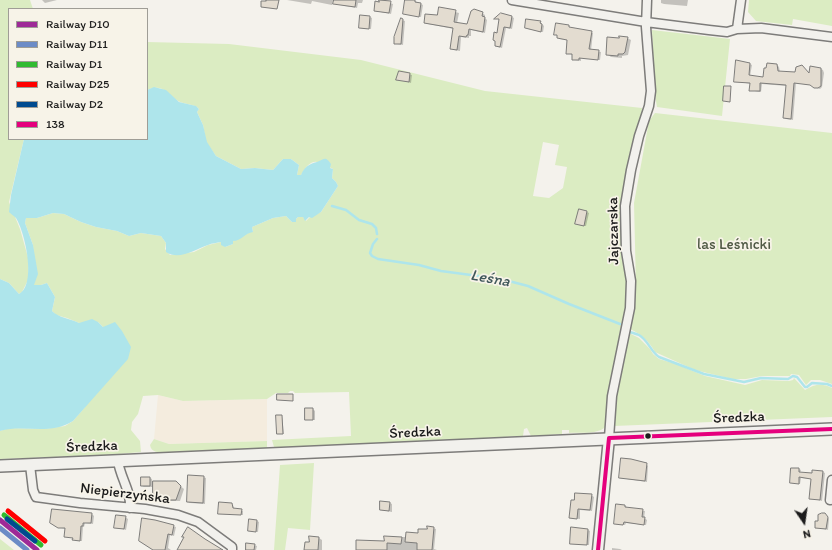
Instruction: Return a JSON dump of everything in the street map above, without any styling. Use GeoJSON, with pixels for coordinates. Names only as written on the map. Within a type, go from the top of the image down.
{"type":"FeatureCollection","features":[{"type":"Feature","properties":{"kind":"main road","name":"Średzka"},"geometry":{"type":"LineString","coordinates":[[0,466],[832,429]]}},
{"type":"Feature","properties":{"kind":"street"},"geometry":{"type":"LineString","coordinates":[[512,0],[646,22],[727,32],[737,29],[761,28],[832,37]]}},
{"type":"Feature","properties":{"kind":"street","name":"Jajczarska"},"geometry":{"type":"LineString","coordinates":[[609,438],[612,396],[630,308],[631,281],[626,250],[625,206],[632,163],[649,106],[651,91],[647,49],[647,0]]}},
{"type":"Feature","properties":{"kind":"street"},"geometry":{"type":"LineString","coordinates":[[737,29],[741,0]]}},
{"type":"Feature","properties":{"kind":"street"},"geometry":{"type":"LineString","coordinates":[[598,550],[609,438]]}},
{"type":"Feature","properties":{"kind":"street"},"geometry":{"type":"LineString","coordinates":[[118,461],[120,474],[131,502],[130,508]]}},
{"type":"Feature","properties":{"kind":"street","name":"Niepierzyńska"},"geometry":{"type":"LineString","coordinates":[[30,465],[33,490],[36,497],[178,515],[198,522],[232,547],[232,550]]}},
{"type":"Feature","properties":{"kind":"street"},"geometry":{"type":"LineString","coordinates":[[830,500],[832,480]]}},
{"type":"Feature","properties":{"kind":"shaded area"},"geometry":{"type":"Polygon","coordinates":[[[158,395],[183,401],[267,399],[267,441],[169,444],[154,439],[158,395]]]}},
{"type":"Feature","properties":{"kind":"green space"},"geometry":{"type":"Polygon","coordinates":[[[0,0],[30,0],[33,8],[8,8],[8,140],[24,140],[9,202],[20,229],[29,261],[28,280],[22,292],[19,294],[9,283],[0,279],[0,0]]]}},
{"type":"Feature","properties":{"kind":"green space"},"geometry":{"type":"Polygon","coordinates":[[[749,0],[832,0],[832,26],[793,19],[792,25],[756,21],[748,12],[749,0]]]}},
{"type":"Feature","properties":{"kind":"green space"},"geometry":{"type":"Polygon","coordinates":[[[652,30],[730,39],[722,116],[657,107],[655,95],[652,30]]]}},
{"type":"Feature","properties":{"kind":"green space"},"geometry":{"type":"Polygon","coordinates":[[[148,42],[229,44],[361,60],[485,91],[642,108],[641,122],[630,157],[625,185],[629,283],[627,308],[608,401],[606,426],[599,431],[594,432],[569,433],[569,430],[562,430],[562,434],[531,436],[527,428],[524,429],[523,436],[335,446],[274,447],[272,440],[351,436],[349,392],[295,393],[290,391],[288,393],[276,393],[267,399],[183,401],[158,395],[143,396],[138,414],[132,422],[131,430],[140,441],[141,452],[108,455],[0,459],[0,431],[9,428],[44,429],[65,426],[73,421],[85,407],[103,327],[98,322],[79,323],[56,315],[52,311],[55,297],[47,283],[34,285],[33,245],[25,223],[26,217],[37,218],[53,213],[64,214],[81,222],[96,227],[117,231],[129,236],[141,233],[161,236],[166,243],[165,249],[170,255],[194,252],[208,245],[221,242],[225,247],[233,244],[233,241],[250,232],[253,232],[252,227],[273,218],[286,216],[292,222],[296,222],[298,217],[303,217],[306,221],[310,217],[321,212],[338,186],[332,178],[333,169],[318,162],[311,163],[301,175],[297,175],[299,165],[291,159],[283,159],[273,170],[255,168],[241,169],[216,156],[206,142],[203,125],[197,112],[199,109],[178,101],[164,90],[152,88],[148,90],[148,42]],[[543,142],[533,196],[549,198],[563,188],[567,167],[555,165],[559,145],[543,142]]]}},
{"type":"Feature","properties":{"kind":"green space","name":"las Leśnicki"},"geometry":{"type":"Polygon","coordinates":[[[655,113],[832,133],[832,384],[820,380],[811,380],[806,385],[799,375],[791,374],[790,376],[762,376],[746,379],[732,379],[695,370],[655,352],[644,338],[630,329],[636,287],[634,203],[649,121],[655,113]]]}},
{"type":"Feature","properties":{"kind":"green space"},"geometry":{"type":"Polygon","coordinates":[[[629,333],[639,338],[659,359],[676,364],[705,376],[745,385],[762,380],[789,381],[793,380],[794,378],[805,390],[812,386],[828,386],[832,388],[832,417],[614,426],[618,383],[629,333]]]}},
{"type":"Feature","properties":{"kind":"green space"},"geometry":{"type":"Polygon","coordinates":[[[154,439],[169,444],[267,441],[267,448],[167,453],[156,452],[151,448],[150,445],[154,439]]]}},
{"type":"Feature","properties":{"kind":"green space"},"geometry":{"type":"Polygon","coordinates":[[[314,463],[310,530],[288,528],[285,550],[274,550],[280,465],[314,463]]]}},
{"type":"Feature","properties":{"kind":"green space"},"geometry":{"type":"Polygon","coordinates":[[[0,539],[14,550],[0,550],[0,539]]]}},
{"type":"Feature","properties":{"kind":"water"},"geometry":{"type":"Polygon","coordinates":[[[154,87],[166,90],[179,102],[196,106],[199,109],[197,112],[203,125],[207,142],[216,156],[241,169],[255,168],[273,170],[283,159],[291,159],[299,165],[297,175],[301,175],[305,168],[309,165],[326,159],[331,164],[330,168],[333,169],[332,178],[338,186],[321,212],[312,218],[309,217],[305,221],[303,217],[298,217],[296,222],[292,222],[286,216],[273,218],[252,227],[253,232],[236,241],[233,241],[233,244],[225,247],[221,245],[221,242],[213,243],[182,255],[166,252],[166,243],[161,236],[141,233],[129,236],[117,231],[96,227],[81,222],[64,214],[53,213],[37,218],[26,218],[25,223],[33,245],[38,274],[34,285],[47,283],[55,297],[52,311],[79,323],[92,319],[103,327],[115,322],[131,347],[128,359],[73,421],[55,428],[9,429],[0,431],[0,279],[9,283],[19,294],[24,289],[28,270],[28,258],[23,235],[16,218],[9,212],[11,195],[24,140],[148,140],[148,90],[154,87]]]}},
{"type":"Feature","properties":{"kind":"building"},"geometry":{"type":"Polygon","coordinates":[[[279,0],[277,9],[261,7],[261,1],[279,0]]]}},
{"type":"Feature","properties":{"kind":"building"},"geometry":{"type":"Polygon","coordinates":[[[334,0],[356,0],[355,7],[333,4],[334,0]]]}},
{"type":"Feature","properties":{"kind":"building"},"geometry":{"type":"Polygon","coordinates":[[[379,0],[391,1],[389,13],[374,11],[375,1],[379,2],[379,0]]]}},
{"type":"Feature","properties":{"kind":"building"},"geometry":{"type":"Polygon","coordinates":[[[405,0],[415,0],[415,2],[421,3],[419,17],[403,14],[405,0]]]}},
{"type":"Feature","properties":{"kind":"building"},"geometry":{"type":"Polygon","coordinates":[[[439,7],[456,10],[454,22],[467,24],[471,11],[474,9],[483,12],[482,16],[485,17],[483,32],[469,29],[466,37],[459,36],[457,50],[450,49],[453,28],[424,23],[425,14],[437,15],[439,7]]]}},
{"type":"Feature","properties":{"kind":"building"},"geometry":{"type":"Polygon","coordinates":[[[501,13],[512,16],[510,28],[504,27],[500,47],[495,46],[495,41],[493,40],[494,32],[497,33],[499,19],[494,19],[501,13]]]}},
{"type":"Feature","properties":{"kind":"building"},"geometry":{"type":"Polygon","coordinates":[[[360,15],[370,16],[369,29],[359,28],[360,15]]]}},
{"type":"Feature","properties":{"kind":"building"},"geometry":{"type":"Polygon","coordinates":[[[401,18],[403,19],[401,44],[394,44],[394,37],[401,18]]]}},
{"type":"Feature","properties":{"kind":"building"},"geometry":{"type":"Polygon","coordinates":[[[526,19],[541,21],[541,32],[525,28],[526,19]]]}},
{"type":"Feature","properties":{"kind":"building"},"geometry":{"type":"Polygon","coordinates":[[[556,23],[592,31],[589,49],[599,50],[598,60],[579,58],[579,60],[572,60],[572,54],[566,54],[567,40],[557,38],[557,35],[554,35],[556,23]]]}},
{"type":"Feature","properties":{"kind":"building"},"geometry":{"type":"Polygon","coordinates":[[[619,36],[628,37],[625,52],[623,54],[618,54],[618,56],[606,55],[607,37],[619,38],[619,36]]]}},
{"type":"Feature","properties":{"kind":"building"},"geometry":{"type":"Polygon","coordinates":[[[736,60],[750,63],[749,75],[763,77],[764,68],[766,68],[767,63],[777,64],[778,71],[795,72],[796,67],[802,65],[809,73],[810,66],[821,68],[821,86],[814,88],[810,85],[794,83],[791,119],[783,118],[786,85],[760,83],[760,91],[749,91],[750,83],[734,82],[736,60]]]}},
{"type":"Feature","properties":{"kind":"building"},"geometry":{"type":"Polygon","coordinates":[[[399,71],[410,73],[409,82],[396,80],[399,71]]]}},
{"type":"Feature","properties":{"kind":"building"},"geometry":{"type":"Polygon","coordinates":[[[724,86],[731,86],[730,102],[723,101],[724,86]]]}},
{"type":"Feature","properties":{"kind":"building"},"geometry":{"type":"Polygon","coordinates":[[[579,209],[587,211],[584,226],[575,224],[579,209]]]}},
{"type":"Feature","properties":{"kind":"building"},"geometry":{"type":"Polygon","coordinates":[[[277,394],[293,394],[293,401],[277,400],[277,394]]]}},
{"type":"Feature","properties":{"kind":"building"},"geometry":{"type":"Polygon","coordinates":[[[305,408],[313,408],[313,420],[305,420],[305,408]]]}},
{"type":"Feature","properties":{"kind":"building"},"geometry":{"type":"Polygon","coordinates":[[[276,415],[282,415],[283,434],[277,434],[276,415]]]}},
{"type":"Feature","properties":{"kind":"building"},"geometry":{"type":"Polygon","coordinates":[[[621,458],[647,463],[645,481],[619,478],[621,458]]]}},
{"type":"Feature","properties":{"kind":"building"},"geometry":{"type":"Polygon","coordinates":[[[791,468],[799,468],[799,472],[812,473],[812,470],[823,471],[820,500],[809,499],[811,479],[799,477],[799,484],[790,483],[791,468]]]}},
{"type":"Feature","properties":{"kind":"building"},"geometry":{"type":"Polygon","coordinates":[[[188,475],[204,476],[203,503],[187,502],[188,475]]]}},
{"type":"Feature","properties":{"kind":"building"},"geometry":{"type":"Polygon","coordinates":[[[141,477],[150,477],[150,486],[141,486],[141,477]]]}},
{"type":"Feature","properties":{"kind":"building"},"geometry":{"type":"Polygon","coordinates":[[[153,481],[176,481],[181,486],[176,500],[159,500],[159,494],[153,494],[153,481]]]}},
{"type":"Feature","properties":{"kind":"building"},"geometry":{"type":"Polygon","coordinates":[[[575,493],[592,494],[590,510],[578,509],[577,519],[569,518],[571,500],[574,500],[575,493]]]}},
{"type":"Feature","properties":{"kind":"building"},"geometry":{"type":"Polygon","coordinates":[[[380,501],[390,502],[389,511],[380,510],[380,501]]]}},
{"type":"Feature","properties":{"kind":"building"},"geometry":{"type":"Polygon","coordinates":[[[219,502],[232,503],[233,508],[242,509],[241,515],[218,514],[219,502]]]}},
{"type":"Feature","properties":{"kind":"building"},"geometry":{"type":"Polygon","coordinates":[[[616,504],[625,505],[625,507],[643,509],[642,517],[645,517],[644,525],[624,522],[623,525],[614,524],[616,504]]]}},
{"type":"Feature","properties":{"kind":"building"},"geometry":{"type":"Polygon","coordinates":[[[52,509],[92,513],[91,523],[83,523],[83,526],[81,526],[80,541],[72,540],[73,538],[64,537],[65,528],[58,528],[50,523],[52,509]]]}},
{"type":"Feature","properties":{"kind":"building"},"geometry":{"type":"Polygon","coordinates":[[[825,513],[828,517],[826,529],[815,528],[815,521],[818,521],[818,515],[825,513]]]}},
{"type":"Feature","properties":{"kind":"building"},"geometry":{"type":"Polygon","coordinates":[[[116,515],[126,516],[124,529],[114,528],[116,515]]]}},
{"type":"Feature","properties":{"kind":"building"},"geometry":{"type":"Polygon","coordinates":[[[142,518],[174,525],[172,535],[168,534],[165,550],[153,550],[139,541],[142,518]]]}},
{"type":"Feature","properties":{"kind":"building"},"geometry":{"type":"Polygon","coordinates":[[[249,519],[257,520],[256,532],[248,531],[249,519]]]}},
{"type":"Feature","properties":{"kind":"building"},"geometry":{"type":"Polygon","coordinates":[[[427,526],[434,527],[432,550],[417,550],[417,543],[405,542],[406,532],[418,533],[418,529],[427,529],[427,526]]]}},
{"type":"Feature","properties":{"kind":"building"},"geometry":{"type":"Polygon","coordinates":[[[188,527],[205,539],[223,550],[177,550],[188,527]]]}},
{"type":"Feature","properties":{"kind":"building"},"geometry":{"type":"Polygon","coordinates":[[[571,527],[588,529],[587,545],[570,544],[571,527]]]}},
{"type":"Feature","properties":{"kind":"building"},"geometry":{"type":"Polygon","coordinates":[[[309,536],[319,537],[318,550],[304,550],[305,542],[309,542],[309,536]]]}},
{"type":"Feature","properties":{"kind":"building"},"geometry":{"type":"Polygon","coordinates":[[[384,536],[402,537],[401,544],[387,543],[387,550],[356,550],[356,540],[384,541],[384,536]]]}},
{"type":"Feature","properties":{"kind":"building"},"geometry":{"type":"Polygon","coordinates":[[[246,543],[255,544],[254,550],[246,550],[246,543]]]}},
{"type":"Feature","properties":{"kind":"waterway","name":"Leśna"},"geometry":{"type":"LineString","coordinates":[[332,206],[346,210],[359,220],[372,224],[376,228],[377,234]]}},
{"type":"Feature","properties":{"kind":"waterway","name":"Leśna"},"geometry":{"type":"LineString","coordinates":[[377,239],[373,244],[370,253],[378,259],[419,265],[441,271],[501,279],[528,286],[620,324]]}},
{"type":"Feature","properties":{"kind":"waterway","name":"Leśna"},"geometry":{"type":"LineString","coordinates":[[630,332],[642,337],[659,357],[704,374],[744,382],[761,378],[788,379],[793,376],[797,377],[805,387],[812,383],[827,384],[832,386]]}},
{"type":"Feature","properties":{"kind":"rail line","name":"D25"},"geometry":{"type":"LineString","coordinates":[[8,511],[45,541]]}},
{"type":"Feature","properties":{"kind":"rail line","name":"D1"},"geometry":{"type":"LineString","coordinates":[[4,515],[41,545]]}},
{"type":"Feature","properties":{"kind":"rail line","name":"D2"},"geometry":{"type":"LineString","coordinates":[[7,519],[35,541]]}},
{"type":"Feature","properties":{"kind":"rail line","name":"D10"},"geometry":{"type":"LineString","coordinates":[[0,520],[37,550]]}},
{"type":"Feature","properties":{"kind":"rail line","name":"D11"},"geometry":{"type":"LineString","coordinates":[[0,528],[27,550]]}},
{"type":"Feature","properties":{"kind":"transit line","name":"138"},"geometry":{"type":"LineString","coordinates":[[609,438],[832,429]]}},
{"type":"Feature","properties":{"kind":"transit line","name":"138"},"geometry":{"type":"LineString","coordinates":[[598,550],[609,438]]}}]}
